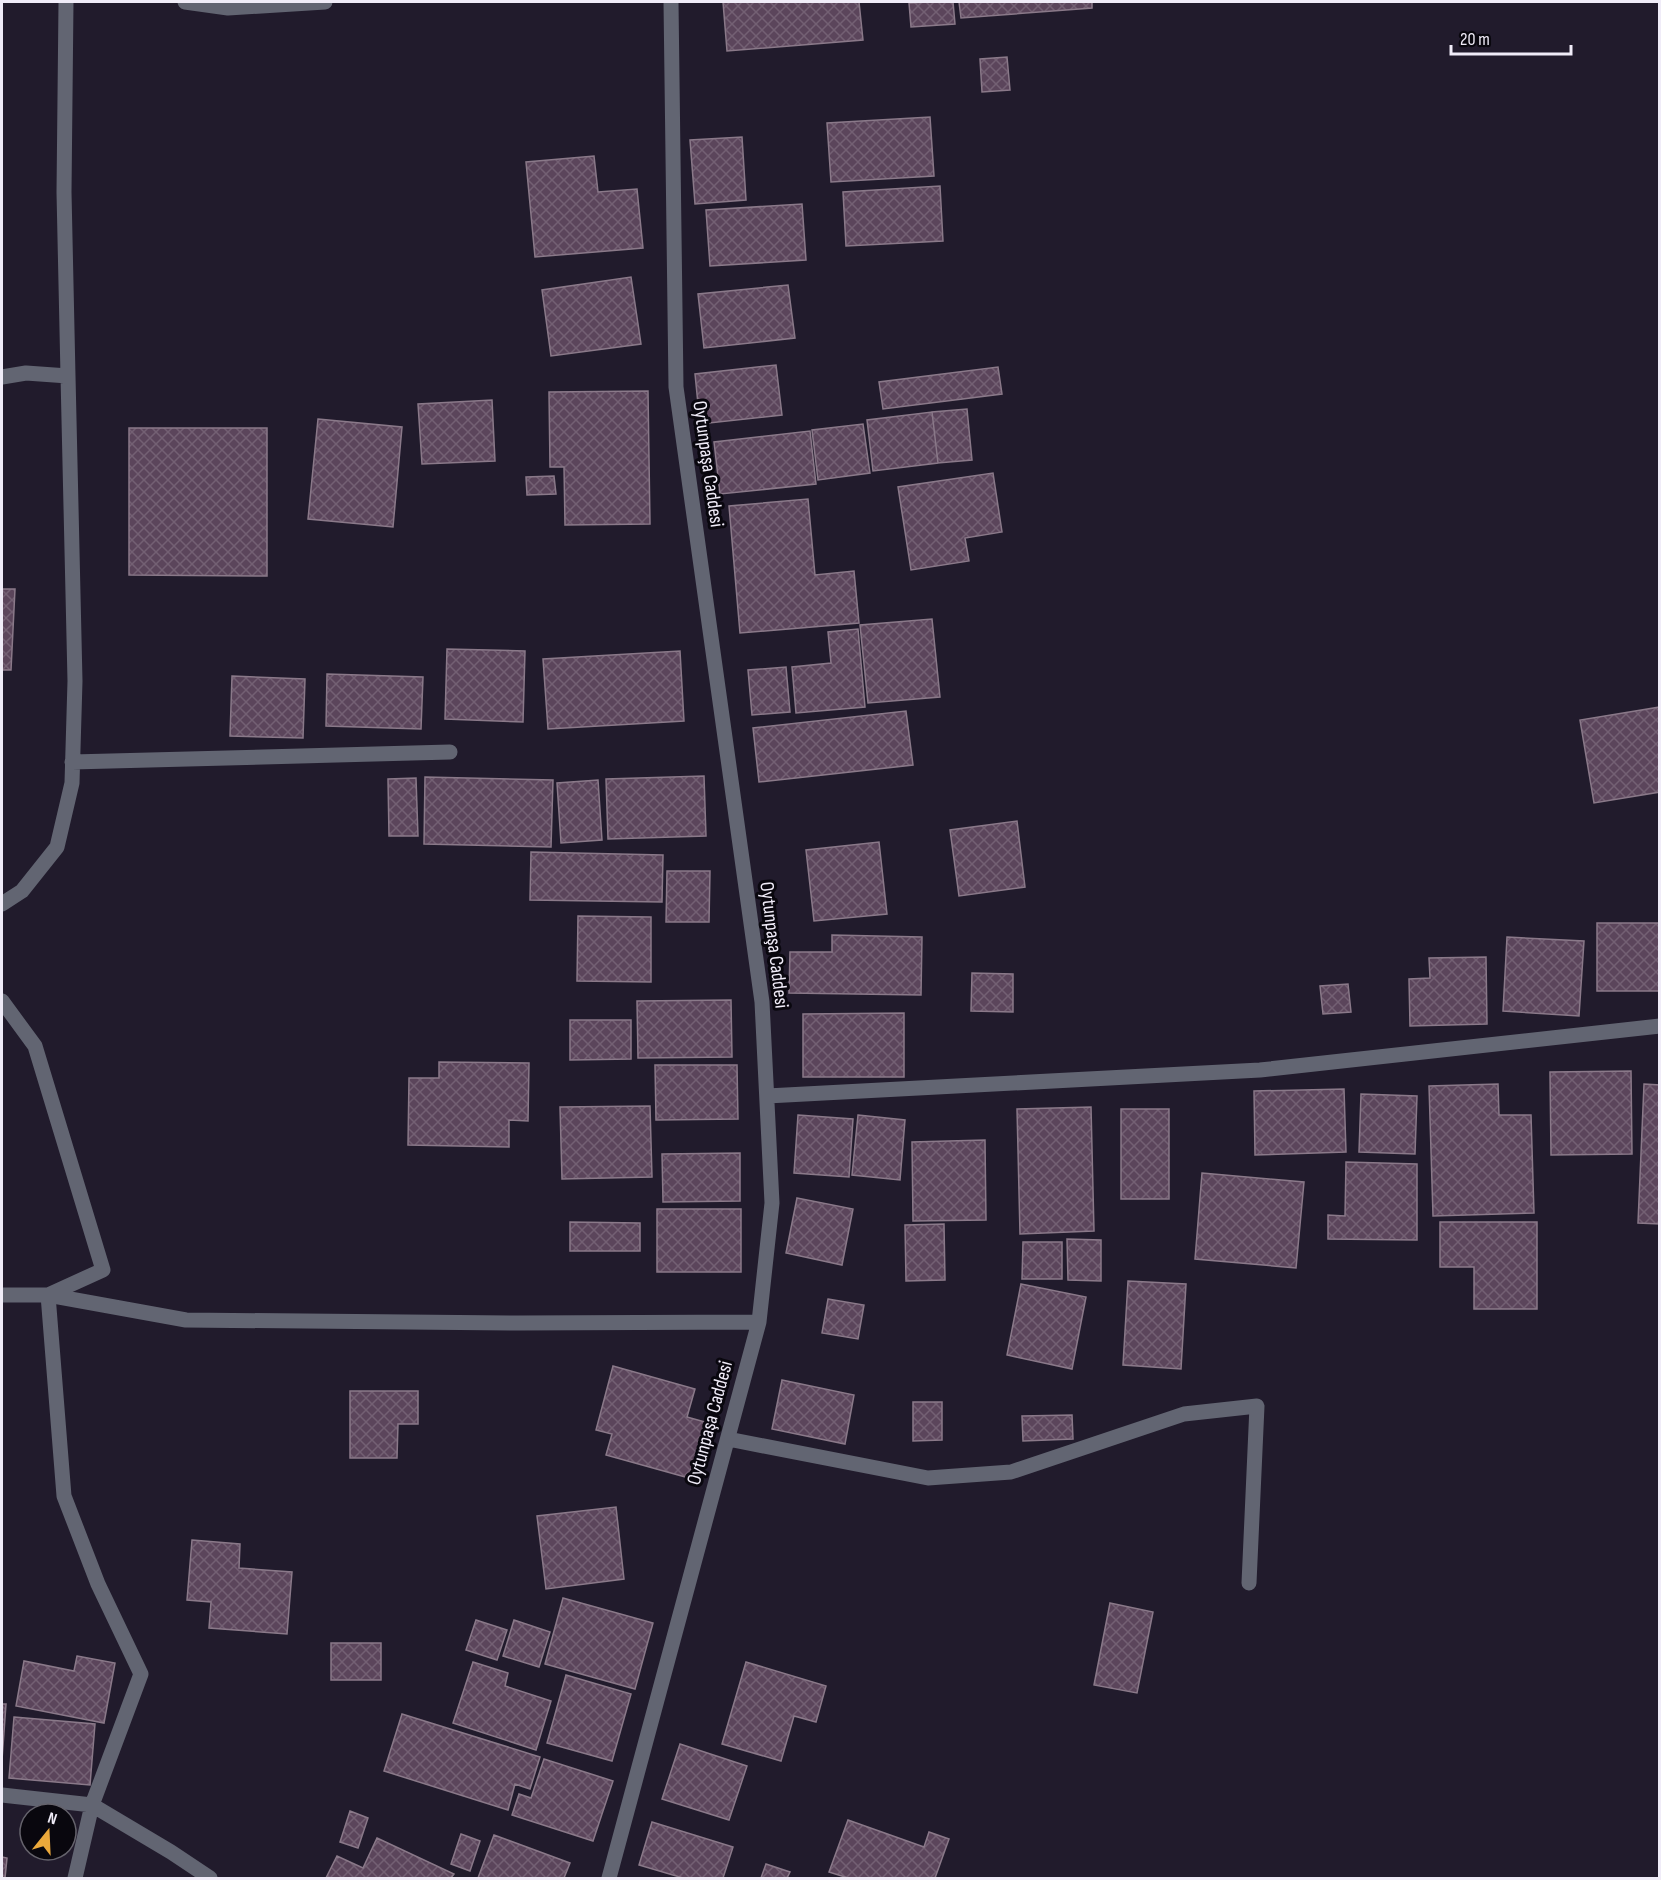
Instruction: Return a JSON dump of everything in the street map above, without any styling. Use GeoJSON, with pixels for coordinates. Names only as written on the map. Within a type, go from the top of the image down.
{"type":"FeatureCollection","features":[{"type":"Feature","properties":{"kind":"street"},"geometry":{"type":"LineString","coordinates":[[2,904],[22,891],[57,847],[72,783],[75,681],[64,192],[66,2]]}},
{"type":"Feature","properties":{"kind":"street"},"geometry":{"type":"LineString","coordinates":[[185,2],[228,4],[325,2]]}},
{"type":"Feature","properties":{"kind":"street","name":"Oytunpaşa Caddesi"},"geometry":{"type":"LineString","coordinates":[[609,1878],[759,1322],[772,1203],[762,1002],[676,387],[670,2]]}},
{"type":"Feature","properties":{"kind":"street"},"geometry":{"type":"LineString","coordinates":[[2,377],[26,373],[68,376]]}},
{"type":"Feature","properties":{"kind":"street"},"geometry":{"type":"LineString","coordinates":[[72,762],[450,752]]}},
{"type":"Feature","properties":{"kind":"street"},"geometry":{"type":"LineString","coordinates":[[2,1001],[35,1046],[103,1270],[48,1295]]}},
{"type":"Feature","properties":{"kind":"street"},"geometry":{"type":"LineString","coordinates":[[767,1096],[1260,1070],[1659,1026]]}},
{"type":"Feature","properties":{"kind":"street"},"geometry":{"type":"LineString","coordinates":[[2,1294],[48,1295],[186,1320],[518,1323],[759,1322]]}},
{"type":"Feature","properties":{"kind":"street"},"geometry":{"type":"LineString","coordinates":[[48,1295],[64,1496],[98,1584],[141,1674],[92,1805],[75,1878]]}},
{"type":"Feature","properties":{"kind":"street"},"geometry":{"type":"LineString","coordinates":[[728,1439],[928,1478],[1011,1472],[1184,1414],[1257,1406],[1249,1583]]}},
{"type":"Feature","properties":{"kind":"street"},"geometry":{"type":"LineString","coordinates":[[2,1796],[92,1805],[210,1878]]}},
{"type":"Feature","properties":{"kind":"building"},"geometry":{"type":"Polygon","coordinates":[[[723,2],[859,2],[863,40],[727,51],[723,2]]]}},
{"type":"Feature","properties":{"kind":"building"},"geometry":{"type":"Polygon","coordinates":[[[953,2],[955,24],[911,27],[909,3],[953,2]]]}},
{"type":"Feature","properties":{"kind":"building"},"geometry":{"type":"Polygon","coordinates":[[[959,2],[1092,2],[1092,8],[961,18],[959,2]]]}},
{"type":"Feature","properties":{"kind":"building"},"geometry":{"type":"Polygon","coordinates":[[[1007,57],[1010,90],[982,92],[980,59],[1007,57]]]}},
{"type":"Feature","properties":{"kind":"building"},"geometry":{"type":"Polygon","coordinates":[[[930,117],[934,176],[831,182],[827,123],[930,117]]]}},
{"type":"Feature","properties":{"kind":"building"},"geometry":{"type":"Polygon","coordinates":[[[742,137],[746,200],[695,204],[690,140],[742,137]]]}},
{"type":"Feature","properties":{"kind":"building"},"geometry":{"type":"Polygon","coordinates":[[[594,156],[598,192],[637,189],[643,248],[535,257],[526,162],[594,156]]]}},
{"type":"Feature","properties":{"kind":"building"},"geometry":{"type":"Polygon","coordinates":[[[940,186],[943,241],[846,246],[843,192],[940,186]]]}},
{"type":"Feature","properties":{"kind":"building"},"geometry":{"type":"Polygon","coordinates":[[[802,204],[806,260],[710,266],[706,210],[802,204]]]}},
{"type":"Feature","properties":{"kind":"building"},"geometry":{"type":"Polygon","coordinates":[[[631,277],[641,344],[551,356],[542,290],[631,277]]]}},
{"type":"Feature","properties":{"kind":"building"},"geometry":{"type":"Polygon","coordinates":[[[788,285],[795,338],[704,348],[698,294],[788,285]]]}},
{"type":"Feature","properties":{"kind":"building"},"geometry":{"type":"Polygon","coordinates":[[[776,365],[782,415],[700,424],[695,374],[776,365]]]}},
{"type":"Feature","properties":{"kind":"building"},"geometry":{"type":"Polygon","coordinates":[[[998,367],[1002,394],[883,409],[879,382],[998,367]]]}},
{"type":"Feature","properties":{"kind":"building"},"geometry":{"type":"Polygon","coordinates":[[[648,391],[650,524],[565,525],[564,467],[550,467],[549,392],[648,391]]]}},
{"type":"Feature","properties":{"kind":"building"},"geometry":{"type":"Polygon","coordinates":[[[492,400],[495,461],[422,464],[418,404],[492,400]]]}},
{"type":"Feature","properties":{"kind":"building"},"geometry":{"type":"Polygon","coordinates":[[[967,409],[972,460],[938,463],[932,412],[967,409]]]}},
{"type":"Feature","properties":{"kind":"building"},"geometry":{"type":"Polygon","coordinates":[[[932,412],[938,463],[873,471],[867,420],[932,412]]]}},
{"type":"Feature","properties":{"kind":"building"},"geometry":{"type":"Polygon","coordinates":[[[318,419],[402,427],[393,527],[308,519],[318,419]]]}},
{"type":"Feature","properties":{"kind":"building"},"geometry":{"type":"Polygon","coordinates":[[[863,424],[870,473],[818,480],[812,430],[863,424]]]}},
{"type":"Feature","properties":{"kind":"building"},"geometry":{"type":"Polygon","coordinates":[[[129,428],[267,428],[267,576],[129,575],[129,428]]]}},
{"type":"Feature","properties":{"kind":"building"},"geometry":{"type":"Polygon","coordinates":[[[810,431],[816,484],[720,494],[714,442],[810,431]]]}},
{"type":"Feature","properties":{"kind":"building"},"geometry":{"type":"Polygon","coordinates":[[[993,473],[1002,532],[965,538],[969,561],[911,570],[898,487],[993,473]]]}},
{"type":"Feature","properties":{"kind":"building"},"geometry":{"type":"Polygon","coordinates":[[[554,476],[556,494],[527,495],[526,477],[554,476]]]}},
{"type":"Feature","properties":{"kind":"building"},"geometry":{"type":"Polygon","coordinates":[[[808,499],[815,575],[854,571],[859,623],[740,633],[729,506],[808,499]]]}},
{"type":"Feature","properties":{"kind":"building"},"geometry":{"type":"Polygon","coordinates":[[[2,589],[15,589],[11,670],[2,670],[2,589]]]}},
{"type":"Feature","properties":{"kind":"building"},"geometry":{"type":"Polygon","coordinates":[[[932,619],[940,697],[868,703],[860,625],[932,619]]]}},
{"type":"Feature","properties":{"kind":"building"},"geometry":{"type":"Polygon","coordinates":[[[858,629],[865,707],[796,713],[792,667],[831,663],[828,632],[858,629]]]}},
{"type":"Feature","properties":{"kind":"building"},"geometry":{"type":"Polygon","coordinates":[[[447,649],[525,651],[523,722],[445,719],[447,649]]]}},
{"type":"Feature","properties":{"kind":"building"},"geometry":{"type":"Polygon","coordinates":[[[680,651],[684,721],[548,729],[543,659],[680,651]]]}},
{"type":"Feature","properties":{"kind":"building"},"geometry":{"type":"Polygon","coordinates":[[[786,667],[790,712],[752,715],[748,670],[786,667]]]}},
{"type":"Feature","properties":{"kind":"building"},"geometry":{"type":"Polygon","coordinates":[[[327,674],[423,677],[421,729],[326,726],[327,674]]]}},
{"type":"Feature","properties":{"kind":"building"},"geometry":{"type":"Polygon","coordinates":[[[232,676],[305,679],[303,738],[230,736],[232,676]]]}},
{"type":"Feature","properties":{"kind":"building"},"geometry":{"type":"Polygon","coordinates":[[[1660,707],[1660,792],[1594,803],[1580,720],[1660,707]]]}},
{"type":"Feature","properties":{"kind":"building"},"geometry":{"type":"Polygon","coordinates":[[[906,711],[913,765],[759,782],[753,728],[906,711]]]}},
{"type":"Feature","properties":{"kind":"building"},"geometry":{"type":"Polygon","coordinates":[[[704,776],[706,836],[608,839],[606,779],[704,776]]]}},
{"type":"Feature","properties":{"kind":"building"},"geometry":{"type":"Polygon","coordinates":[[[425,777],[553,780],[551,847],[424,844],[425,777]]]}},
{"type":"Feature","properties":{"kind":"building"},"geometry":{"type":"Polygon","coordinates":[[[416,778],[418,836],[389,836],[388,779],[416,778]]]}},
{"type":"Feature","properties":{"kind":"building"},"geometry":{"type":"Polygon","coordinates":[[[598,780],[602,840],[561,843],[557,783],[598,780]]]}},
{"type":"Feature","properties":{"kind":"building"},"geometry":{"type":"Polygon","coordinates":[[[1017,821],[1025,887],[959,896],[950,830],[1017,821]]]}},
{"type":"Feature","properties":{"kind":"building"},"geometry":{"type":"Polygon","coordinates":[[[879,842],[887,914],[814,921],[806,850],[879,842]]]}},
{"type":"Feature","properties":{"kind":"building"},"geometry":{"type":"Polygon","coordinates":[[[531,852],[663,855],[662,902],[530,900],[531,852]]]}},
{"type":"Feature","properties":{"kind":"building"},"geometry":{"type":"Polygon","coordinates":[[[667,871],[710,871],[709,922],[666,922],[667,871]]]}},
{"type":"Feature","properties":{"kind":"building"},"geometry":{"type":"Polygon","coordinates":[[[578,916],[651,917],[651,982],[577,981],[578,916]]]}},
{"type":"Feature","properties":{"kind":"building"},"geometry":{"type":"Polygon","coordinates":[[[1597,923],[1660,923],[1660,991],[1597,991],[1597,923]]]}},
{"type":"Feature","properties":{"kind":"building"},"geometry":{"type":"Polygon","coordinates":[[[832,935],[922,937],[921,995],[789,993],[790,952],[832,952],[832,935]]]}},
{"type":"Feature","properties":{"kind":"building"},"geometry":{"type":"Polygon","coordinates":[[[1507,937],[1584,941],[1579,1016],[1503,1011],[1507,937]]]}},
{"type":"Feature","properties":{"kind":"building"},"geometry":{"type":"Polygon","coordinates":[[[1486,957],[1487,1024],[1410,1026],[1409,979],[1430,978],[1429,958],[1486,957]]]}},
{"type":"Feature","properties":{"kind":"building"},"geometry":{"type":"Polygon","coordinates":[[[972,973],[1013,974],[1013,1012],[971,1011],[972,973]]]}},
{"type":"Feature","properties":{"kind":"building"},"geometry":{"type":"Polygon","coordinates":[[[1348,984],[1351,1012],[1323,1014],[1320,986],[1348,984]]]}},
{"type":"Feature","properties":{"kind":"building"},"geometry":{"type":"Polygon","coordinates":[[[731,1000],[732,1057],[638,1058],[637,1001],[731,1000]]]}},
{"type":"Feature","properties":{"kind":"building"},"geometry":{"type":"Polygon","coordinates":[[[904,1013],[904,1077],[803,1077],[803,1014],[904,1013]]]}},
{"type":"Feature","properties":{"kind":"building"},"geometry":{"type":"Polygon","coordinates":[[[570,1020],[631,1020],[631,1059],[570,1060],[570,1020]]]}},
{"type":"Feature","properties":{"kind":"building"},"geometry":{"type":"Polygon","coordinates":[[[439,1062],[529,1063],[528,1121],[509,1120],[509,1147],[408,1145],[409,1078],[439,1078],[439,1062]]]}},
{"type":"Feature","properties":{"kind":"building"},"geometry":{"type":"Polygon","coordinates":[[[655,1065],[737,1065],[738,1119],[656,1120],[655,1065]]]}},
{"type":"Feature","properties":{"kind":"building"},"geometry":{"type":"Polygon","coordinates":[[[1631,1071],[1632,1154],[1551,1155],[1550,1072],[1631,1071]]]}},
{"type":"Feature","properties":{"kind":"building"},"geometry":{"type":"Polygon","coordinates":[[[1498,1084],[1499,1115],[1531,1115],[1534,1213],[1433,1216],[1429,1086],[1498,1084]]]}},
{"type":"Feature","properties":{"kind":"building"},"geometry":{"type":"Polygon","coordinates":[[[1644,1084],[1660,1085],[1660,1224],[1638,1223],[1644,1084]]]}},
{"type":"Feature","properties":{"kind":"building"},"geometry":{"type":"Polygon","coordinates":[[[1344,1089],[1346,1152],[1255,1155],[1254,1091],[1344,1089]]]}},
{"type":"Feature","properties":{"kind":"building"},"geometry":{"type":"Polygon","coordinates":[[[1361,1094],[1417,1096],[1415,1154],[1359,1152],[1361,1094]]]}},
{"type":"Feature","properties":{"kind":"building"},"geometry":{"type":"Polygon","coordinates":[[[650,1106],[652,1177],[562,1179],[560,1107],[650,1106]]]}},
{"type":"Feature","properties":{"kind":"building"},"geometry":{"type":"Polygon","coordinates":[[[1091,1107],[1094,1231],[1020,1234],[1017,1109],[1091,1107]]]}},
{"type":"Feature","properties":{"kind":"building"},"geometry":{"type":"Polygon","coordinates":[[[1121,1109],[1169,1109],[1169,1199],[1121,1199],[1121,1109]]]}},
{"type":"Feature","properties":{"kind":"building"},"geometry":{"type":"Polygon","coordinates":[[[798,1115],[853,1119],[849,1177],[794,1173],[798,1115]]]}},
{"type":"Feature","properties":{"kind":"building"},"geometry":{"type":"Polygon","coordinates":[[[858,1115],[905,1120],[900,1180],[852,1175],[858,1115]]]}},
{"type":"Feature","properties":{"kind":"building"},"geometry":{"type":"Polygon","coordinates":[[[985,1140],[986,1220],[913,1221],[912,1142],[985,1140]]]}},
{"type":"Feature","properties":{"kind":"building"},"geometry":{"type":"Polygon","coordinates":[[[740,1153],[740,1201],[663,1202],[662,1154],[740,1153]]]}},
{"type":"Feature","properties":{"kind":"building"},"geometry":{"type":"Polygon","coordinates":[[[1346,1162],[1417,1164],[1417,1240],[1328,1239],[1328,1215],[1345,1216],[1346,1162]]]}},
{"type":"Feature","properties":{"kind":"building"},"geometry":{"type":"Polygon","coordinates":[[[1202,1173],[1304,1182],[1296,1268],[1195,1259],[1202,1173]]]}},
{"type":"Feature","properties":{"kind":"building"},"geometry":{"type":"Polygon","coordinates":[[[797,1198],[853,1209],[842,1265],[786,1253],[797,1198]]]}},
{"type":"Feature","properties":{"kind":"building"},"geometry":{"type":"Polygon","coordinates":[[[657,1209],[741,1209],[741,1272],[657,1272],[657,1209]]]}},
{"type":"Feature","properties":{"kind":"building"},"geometry":{"type":"Polygon","coordinates":[[[570,1222],[640,1223],[640,1251],[570,1251],[570,1222]]]}},
{"type":"Feature","properties":{"kind":"building"},"geometry":{"type":"Polygon","coordinates":[[[1440,1222],[1537,1222],[1537,1309],[1474,1309],[1474,1267],[1440,1267],[1440,1222]]]}},
{"type":"Feature","properties":{"kind":"building"},"geometry":{"type":"Polygon","coordinates":[[[944,1224],[945,1280],[906,1281],[905,1225],[944,1224]]]}},
{"type":"Feature","properties":{"kind":"building"},"geometry":{"type":"Polygon","coordinates":[[[1067,1239],[1101,1240],[1101,1281],[1068,1280],[1067,1239]]]}},
{"type":"Feature","properties":{"kind":"building"},"geometry":{"type":"Polygon","coordinates":[[[1023,1242],[1062,1242],[1062,1279],[1022,1279],[1023,1242]]]}},
{"type":"Feature","properties":{"kind":"building"},"geometry":{"type":"Polygon","coordinates":[[[1128,1281],[1186,1284],[1181,1369],[1123,1365],[1128,1281]]]}},
{"type":"Feature","properties":{"kind":"building"},"geometry":{"type":"Polygon","coordinates":[[[1021,1284],[1086,1297],[1072,1369],[1007,1355],[1021,1284]]]}},
{"type":"Feature","properties":{"kind":"building"},"geometry":{"type":"Polygon","coordinates":[[[828,1299],[864,1305],[858,1339],[822,1333],[828,1299]]]}},
{"type":"Feature","properties":{"kind":"building"},"geometry":{"type":"Polygon","coordinates":[[[613,1366],[695,1389],[687,1417],[705,1422],[689,1478],[606,1455],[612,1434],[596,1430],[613,1366]]]}},
{"type":"Feature","properties":{"kind":"building"},"geometry":{"type":"Polygon","coordinates":[[[782,1380],[854,1395],[845,1444],[772,1429],[782,1380]]]}},
{"type":"Feature","properties":{"kind":"building"},"geometry":{"type":"Polygon","coordinates":[[[350,1391],[418,1391],[418,1424],[398,1424],[397,1458],[350,1458],[350,1391]]]}},
{"type":"Feature","properties":{"kind":"building"},"geometry":{"type":"Polygon","coordinates":[[[913,1402],[942,1402],[942,1440],[913,1441],[913,1402]]]}},
{"type":"Feature","properties":{"kind":"building"},"geometry":{"type":"Polygon","coordinates":[[[1072,1415],[1073,1439],[1023,1441],[1022,1416],[1072,1415]]]}},
{"type":"Feature","properties":{"kind":"building"},"geometry":{"type":"Polygon","coordinates":[[[616,1507],[624,1579],[546,1589],[537,1516],[616,1507]]]}},
{"type":"Feature","properties":{"kind":"building"},"geometry":{"type":"Polygon","coordinates":[[[192,1540],[240,1544],[239,1568],[292,1572],[287,1634],[209,1628],[211,1602],[187,1600],[192,1540]]]}},
{"type":"Feature","properties":{"kind":"building"},"geometry":{"type":"Polygon","coordinates":[[[563,1598],[653,1623],[635,1689],[545,1664],[563,1598]]]}},
{"type":"Feature","properties":{"kind":"building"},"geometry":{"type":"Polygon","coordinates":[[[1110,1603],[1153,1612],[1137,1693],[1094,1685],[1110,1603]]]}},
{"type":"Feature","properties":{"kind":"building"},"geometry":{"type":"Polygon","coordinates":[[[476,1620],[507,1630],[497,1660],[466,1650],[476,1620]]]}},
{"type":"Feature","properties":{"kind":"building"},"geometry":{"type":"Polygon","coordinates":[[[514,1620],[550,1632],[539,1667],[503,1656],[514,1620]]]}},
{"type":"Feature","properties":{"kind":"building"},"geometry":{"type":"Polygon","coordinates":[[[331,1643],[381,1643],[381,1680],[331,1680],[331,1643]]]}},
{"type":"Feature","properties":{"kind":"building"},"geometry":{"type":"Polygon","coordinates":[[[77,1656],[115,1663],[104,1723],[16,1706],[24,1661],[74,1671],[77,1656]]]}},
{"type":"Feature","properties":{"kind":"building"},"geometry":{"type":"Polygon","coordinates":[[[473,1662],[508,1673],[505,1686],[551,1701],[536,1750],[453,1723],[473,1662]]]}},
{"type":"Feature","properties":{"kind":"building"},"geometry":{"type":"Polygon","coordinates":[[[746,1662],[826,1686],[816,1722],[794,1716],[781,1761],[722,1744],[746,1662]]]}},
{"type":"Feature","properties":{"kind":"building"},"geometry":{"type":"Polygon","coordinates":[[[566,1675],[631,1694],[612,1761],[547,1743],[566,1675]]]}},
{"type":"Feature","properties":{"kind":"building"},"geometry":{"type":"Polygon","coordinates":[[[2,1704],[6,1704],[2,1760],[2,1704]]]}},
{"type":"Feature","properties":{"kind":"building"},"geometry":{"type":"Polygon","coordinates":[[[402,1714],[540,1757],[530,1789],[515,1784],[508,1810],[384,1771],[402,1714]]]}},
{"type":"Feature","properties":{"kind":"building"},"geometry":{"type":"Polygon","coordinates":[[[14,1717],[95,1724],[90,1785],[9,1778],[14,1717]]]}},
{"type":"Feature","properties":{"kind":"building"},"geometry":{"type":"Polygon","coordinates":[[[680,1744],[747,1766],[729,1820],[662,1799],[680,1744]]]}},
{"type":"Feature","properties":{"kind":"building"},"geometry":{"type":"Polygon","coordinates":[[[544,1759],[613,1781],[593,1841],[512,1815],[519,1794],[531,1798],[544,1759]]]}},
{"type":"Feature","properties":{"kind":"building"},"geometry":{"type":"Polygon","coordinates":[[[350,1811],[368,1818],[358,1848],[340,1842],[350,1811]]]}},
{"type":"Feature","properties":{"kind":"building"},"geometry":{"type":"Polygon","coordinates":[[[848,1820],[924,1847],[929,1832],[949,1839],[935,1878],[848,1878],[829,1872],[848,1820]]]}},
{"type":"Feature","properties":{"kind":"building"},"geometry":{"type":"Polygon","coordinates":[[[652,1822],[733,1847],[723,1878],[683,1878],[639,1865],[652,1822]]]}},
{"type":"Feature","properties":{"kind":"building"},"geometry":{"type":"Polygon","coordinates":[[[461,1834],[480,1841],[470,1871],[451,1864],[461,1834]]]}},
{"type":"Feature","properties":{"kind":"building"},"geometry":{"type":"Polygon","coordinates":[[[494,1835],[570,1863],[564,1878],[478,1878],[494,1835]]]}},
{"type":"Feature","properties":{"kind":"building"},"geometry":{"type":"Polygon","coordinates":[[[377,1838],[454,1874],[451,1878],[326,1878],[337,1856],[363,1868],[377,1838]]]}},
{"type":"Feature","properties":{"kind":"building"},"geometry":{"type":"Polygon","coordinates":[[[2,1857],[7,1858],[5,1878],[2,1878],[2,1857]]]}},
{"type":"Feature","properties":{"kind":"building"},"geometry":{"type":"Polygon","coordinates":[[[766,1864],[790,1872],[787,1878],[761,1878],[766,1864]]]}}]}
